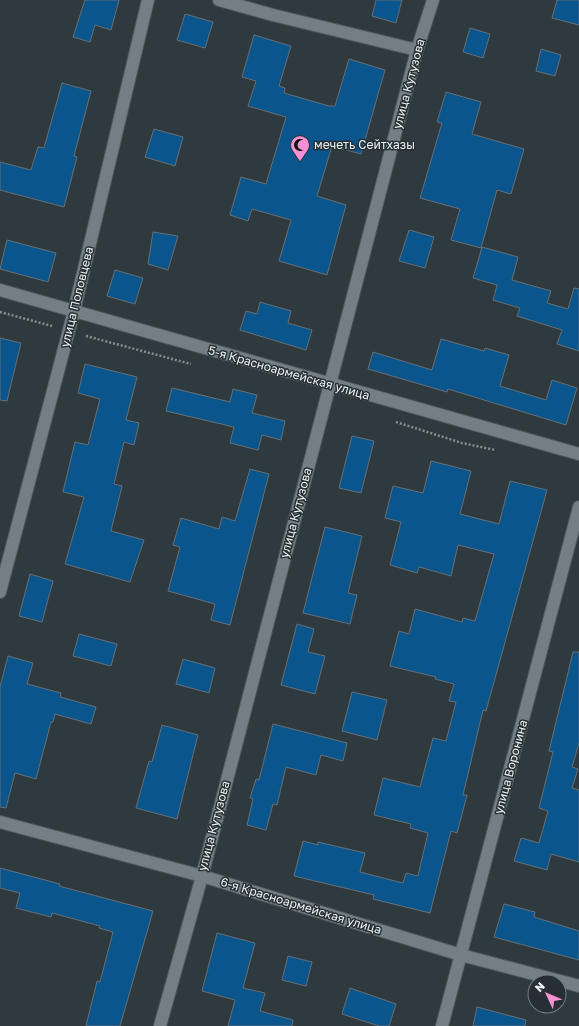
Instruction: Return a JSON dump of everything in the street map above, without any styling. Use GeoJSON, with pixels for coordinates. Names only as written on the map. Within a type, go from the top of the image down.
{"type":"FeatureCollection","features":[{"type":"Feature","properties":{"kind":"street","name":"улица Половцева"},"geometry":{"type":"LineString","coordinates":[[0,592],[74,311],[148,0]]}},
{"type":"Feature","properties":{"kind":"street"},"geometry":{"type":"LineString","coordinates":[[219,0],[273,15],[417,50]]}},
{"type":"Feature","properties":{"kind":"street","name":"улица Кутузова"},"geometry":{"type":"LineString","coordinates":[[160,1026],[202,876],[417,50],[433,0]]}},
{"type":"Feature","properties":{"kind":"street","name":"5-я Красноармейская улица"},"geometry":{"type":"LineString","coordinates":[[0,290],[330,385],[579,454]]}},
{"type":"Feature","properties":{"kind":"street","name":"улица Воронина"},"geometry":{"type":"LineString","coordinates":[[442,1026],[579,507]]}},
{"type":"Feature","properties":{"kind":"street","name":"6-я Красноармейская улица"},"geometry":{"type":"LineString","coordinates":[[0,822],[202,876],[461,955],[579,986]]}},
{"type":"Feature","properties":{"kind":"building"},"geometry":{"type":"Polygon","coordinates":[[[85,0],[119,0],[111,30],[95,25],[90,42],[73,37],[85,0]]]}},
{"type":"Feature","properties":{"kind":"building"},"geometry":{"type":"Polygon","coordinates":[[[376,0],[402,0],[396,23],[372,16],[376,0]]]}},
{"type":"Feature","properties":{"kind":"building"},"geometry":{"type":"Polygon","coordinates":[[[557,0],[579,0],[579,25],[552,18],[557,0]]]}},
{"type":"Feature","properties":{"kind":"building"},"geometry":{"type":"Polygon","coordinates":[[[185,14],[213,22],[205,48],[177,40],[185,14]]]}},
{"type":"Feature","properties":{"kind":"building"},"geometry":{"type":"Polygon","coordinates":[[[470,28],[490,34],[483,58],[463,52],[470,28]]]}},
{"type":"Feature","properties":{"kind":"building"},"geometry":{"type":"Polygon","coordinates":[[[254,35],[291,46],[279,86],[285,88],[284,93],[329,106],[335,106],[349,59],[385,70],[361,154],[332,146],[317,196],[346,205],[327,275],[279,261],[291,220],[252,209],[248,221],[230,215],[241,177],[266,184],[286,117],[248,106],[256,81],[242,77],[254,35]]]}},
{"type":"Feature","properties":{"kind":"building"},"geometry":{"type":"Polygon","coordinates":[[[541,49],[561,55],[555,76],[536,71],[541,49]]]}},
{"type":"Feature","properties":{"kind":"building"},"geometry":{"type":"Polygon","coordinates":[[[62,83],[91,91],[74,156],[77,157],[64,207],[0,190],[0,162],[31,170],[38,147],[44,148],[62,83]]]}},
{"type":"Feature","properties":{"kind":"building"},"geometry":{"type":"Polygon","coordinates":[[[446,92],[481,102],[472,134],[524,149],[511,194],[497,190],[481,248],[451,240],[460,209],[420,198],[442,123],[437,122],[446,92]]]}},
{"type":"Feature","properties":{"kind":"building"},"geometry":{"type":"Polygon","coordinates":[[[154,129],[183,137],[175,166],[145,157],[154,129]]]}},
{"type":"Feature","properties":{"kind":"building"},"geometry":{"type":"Polygon","coordinates":[[[409,230],[434,237],[425,268],[399,261],[409,230]]]}},
{"type":"Feature","properties":{"kind":"building"},"geometry":{"type":"Polygon","coordinates":[[[153,232],[178,236],[168,270],[148,264],[153,232]]]}},
{"type":"Feature","properties":{"kind":"building"},"geometry":{"type":"Polygon","coordinates":[[[7,240],[56,253],[48,282],[0,269],[7,240]]]}},
{"type":"Feature","properties":{"kind":"building"},"geometry":{"type":"Polygon","coordinates":[[[482,247],[518,257],[512,280],[551,291],[547,303],[568,309],[574,288],[579,289],[579,351],[557,344],[562,330],[517,316],[520,308],[493,300],[497,285],[473,278],[482,247]]]}},
{"type":"Feature","properties":{"kind":"building"},"geometry":{"type":"Polygon","coordinates":[[[115,270],[143,278],[135,304],[107,296],[115,270]]]}},
{"type":"Feature","properties":{"kind":"building"},"geometry":{"type":"Polygon","coordinates":[[[260,302],[291,311],[288,323],[312,330],[306,350],[240,330],[246,311],[257,314],[260,302]]]}},
{"type":"Feature","properties":{"kind":"building"},"geometry":{"type":"Polygon","coordinates":[[[0,338],[21,343],[7,401],[0,400],[0,338]]]}},
{"type":"Feature","properties":{"kind":"building"},"geometry":{"type":"Polygon","coordinates":[[[441,339],[484,351],[485,348],[509,355],[500,386],[546,400],[552,380],[577,388],[566,425],[448,389],[447,392],[368,369],[373,352],[432,370],[441,339]]]}},
{"type":"Feature","properties":{"kind":"building"},"geometry":{"type":"Polygon","coordinates":[[[85,364],[137,377],[126,420],[139,423],[134,445],[124,442],[114,484],[122,486],[111,531],[144,540],[130,582],[65,564],[84,497],[63,492],[75,442],[88,445],[100,399],[78,393],[85,364]]]}},
{"type":"Feature","properties":{"kind":"building"},"geometry":{"type":"Polygon","coordinates":[[[172,388],[230,402],[233,389],[257,395],[252,413],[285,421],[281,440],[262,435],[258,450],[230,443],[234,427],[166,411],[172,388]]]}},
{"type":"Feature","properties":{"kind":"building"},"geometry":{"type":"Polygon","coordinates":[[[352,436],[374,441],[361,493],[339,488],[352,436]]]}},
{"type":"Feature","properties":{"kind":"building"},"geometry":{"type":"Polygon","coordinates":[[[431,461],[471,471],[460,514],[499,524],[510,481],[547,490],[486,711],[483,710],[463,795],[467,795],[457,833],[451,831],[430,913],[373,899],[374,895],[294,876],[303,841],[318,845],[318,842],[365,853],[360,872],[403,883],[406,873],[418,876],[428,833],[410,828],[411,824],[374,815],[383,778],[420,787],[433,738],[446,741],[456,702],[449,701],[454,684],[435,679],[436,677],[390,666],[399,631],[409,634],[415,609],[462,622],[463,618],[475,621],[494,554],[458,545],[451,576],[419,567],[417,573],[390,565],[401,522],[385,518],[393,486],[423,493],[431,461]]]}},
{"type":"Feature","properties":{"kind":"building"},"geometry":{"type":"Polygon","coordinates":[[[250,469],[269,474],[230,625],[211,620],[215,604],[168,591],[180,547],[173,545],[181,518],[219,529],[222,517],[235,521],[250,469]]]}},
{"type":"Feature","properties":{"kind":"building"},"geometry":{"type":"Polygon","coordinates":[[[325,527],[362,536],[348,593],[357,595],[350,624],[303,613],[325,527]]]}},
{"type":"Feature","properties":{"kind":"building"},"geometry":{"type":"Polygon","coordinates":[[[30,574],[53,581],[42,622],[19,616],[30,574]]]}},
{"type":"Feature","properties":{"kind":"building"},"geometry":{"type":"Polygon","coordinates":[[[297,624],[314,629],[308,652],[325,656],[315,694],[281,685],[297,624]]]}},
{"type":"Feature","properties":{"kind":"building"},"geometry":{"type":"Polygon","coordinates":[[[79,634],[117,644],[111,666],[73,656],[79,634]]]}},
{"type":"Feature","properties":{"kind":"building"},"geometry":{"type":"Polygon","coordinates":[[[573,652],[579,652],[579,743],[572,767],[578,769],[572,788],[579,790],[579,862],[551,854],[547,870],[514,861],[521,838],[539,843],[548,811],[539,808],[553,752],[549,751],[573,652]]]}},
{"type":"Feature","properties":{"kind":"building"},"geometry":{"type":"Polygon","coordinates":[[[8,656],[33,663],[27,684],[61,693],[60,697],[96,707],[91,724],[55,714],[53,722],[51,722],[36,779],[15,773],[6,808],[0,807],[0,687],[8,656]]]}},
{"type":"Feature","properties":{"kind":"building"},"geometry":{"type":"Polygon","coordinates":[[[183,659],[215,668],[209,693],[176,684],[183,659]]]}},
{"type":"Feature","properties":{"kind":"building"},"geometry":{"type":"Polygon","coordinates":[[[352,692],[387,700],[377,740],[342,731],[352,692]]]}},
{"type":"Feature","properties":{"kind":"building"},"geometry":{"type":"Polygon","coordinates":[[[273,724],[347,743],[343,761],[321,755],[316,775],[286,767],[277,805],[273,804],[266,830],[247,825],[253,799],[250,798],[256,779],[259,780],[273,724]]]}},
{"type":"Feature","properties":{"kind":"building"},"geometry":{"type":"Polygon","coordinates":[[[162,725],[198,735],[177,819],[136,808],[149,761],[152,762],[162,725]]]}},
{"type":"Feature","properties":{"kind":"building"},"geometry":{"type":"Polygon","coordinates":[[[0,868],[60,884],[59,886],[153,911],[120,1026],[86,1026],[97,981],[100,982],[113,932],[99,928],[100,926],[52,913],[51,917],[16,908],[20,893],[0,888],[0,868]]]}},
{"type":"Feature","properties":{"kind":"building"},"geometry":{"type":"Polygon","coordinates":[[[504,904],[535,912],[534,917],[579,931],[579,960],[494,937],[504,904]]]}},
{"type":"Feature","properties":{"kind":"building"},"geometry":{"type":"Polygon","coordinates":[[[217,933],[255,943],[243,988],[265,993],[260,1011],[293,1020],[292,1026],[228,1026],[235,1000],[202,991],[217,933]]]}},
{"type":"Feature","properties":{"kind":"building"},"geometry":{"type":"Polygon","coordinates":[[[288,956],[312,962],[306,986],[282,980],[288,956]]]}},
{"type":"Feature","properties":{"kind":"building"},"geometry":{"type":"Polygon","coordinates":[[[350,988],[396,1004],[389,1026],[379,1026],[342,1014],[350,988]]]}},
{"type":"Feature","properties":{"kind":"building"},"geometry":{"type":"Polygon","coordinates":[[[477,1007],[526,1020],[525,1026],[473,1026],[477,1007]]]}},
{"type":"Feature","properties":{"kind":"place","name":"мечеть Сейтхазы"},"geometry":{"type":"Point","coordinates":[300,162]}}]}
